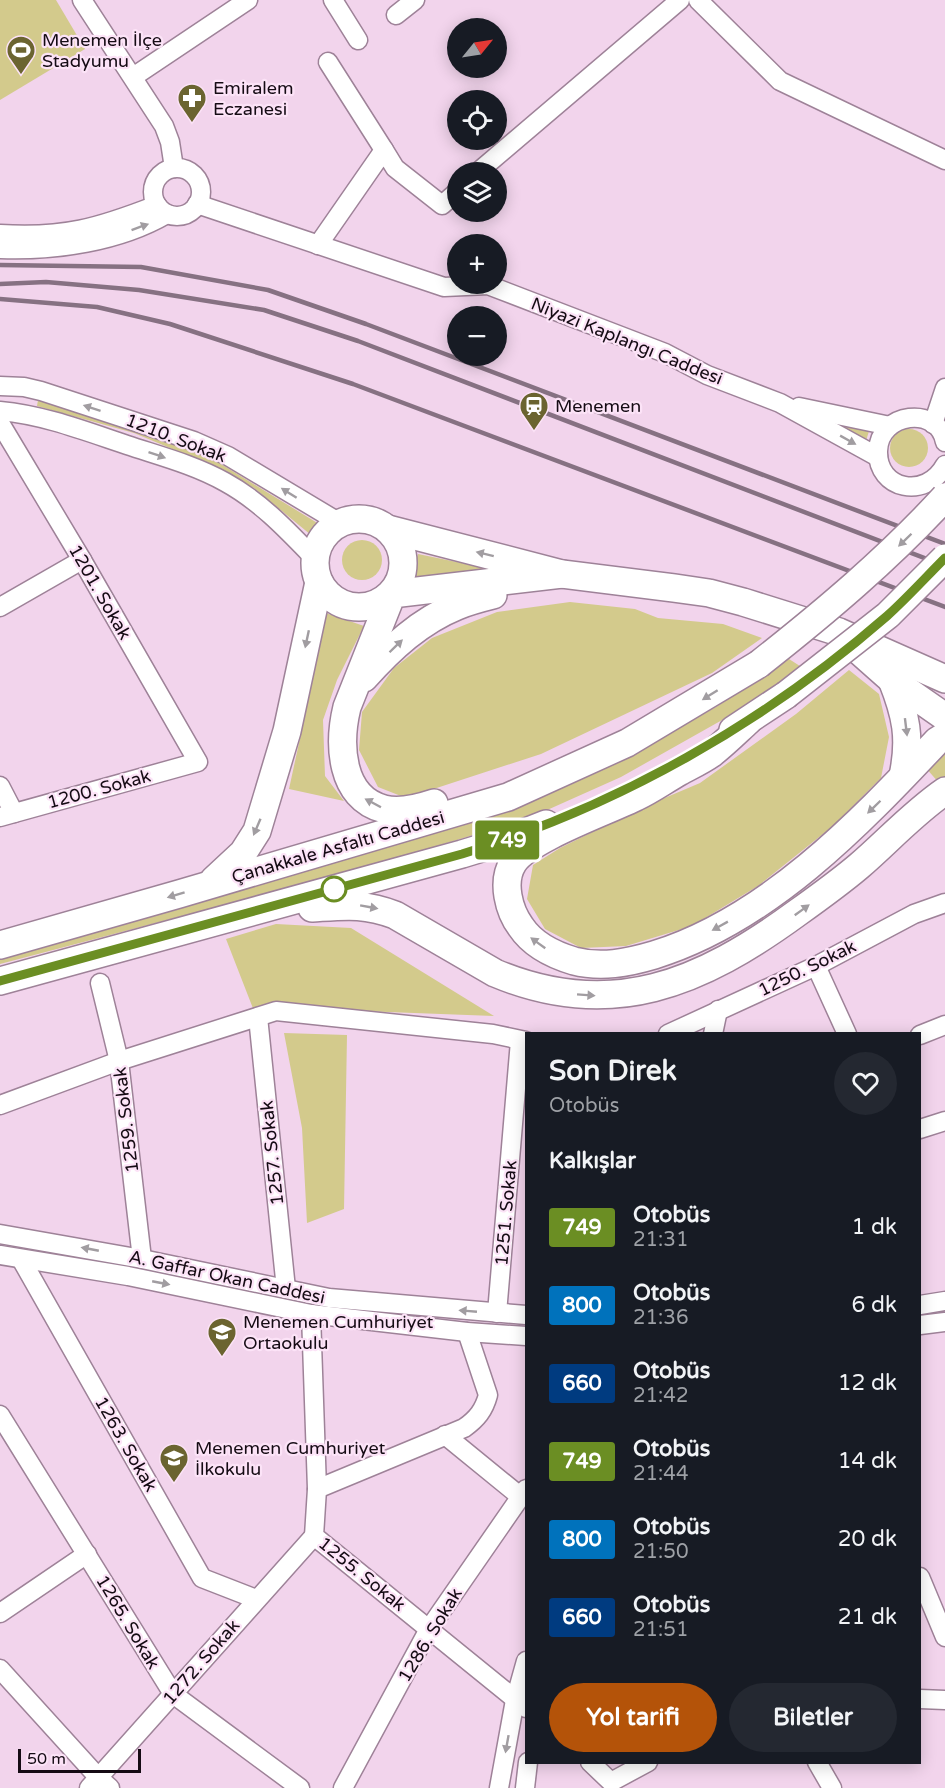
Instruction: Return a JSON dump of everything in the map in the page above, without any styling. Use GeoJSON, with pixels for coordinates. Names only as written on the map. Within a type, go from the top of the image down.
{"type":"FeatureCollection","features":[{"type":"Feature","properties":{"kind":"highway","name":"Çanakkale Asfaltı Caddesi"},"geometry":{"type":"LineString","coordinates":[[0,945],[508,797],[627,743],[759,664],[870,573],[945,497]]}},
{"type":"Feature","properties":{"kind":"highway"},"geometry":{"type":"LineString","coordinates":[[210,884],[243,853],[257,831],[287,731],[317,571],[319,544],[327,532],[340,523],[352,519],[377,522],[388,529],[402,549],[404,561],[399,584],[392,594],[355,687],[343,724],[344,759],[351,786],[374,805],[385,809],[401,810],[432,804],[528,772],[571,769]]}},
{"type":"Feature","properties":{"kind":"highway"},"geometry":{"type":"LineString","coordinates":[[388,529],[562,574],[709,593],[771,609],[839,632],[945,679]]}},
{"type":"Feature","properties":{"kind":"highway","name":"Çanakkale Asfaltı Caddesi"},"geometry":{"type":"LineString","coordinates":[[0,981],[498,843],[637,785],[682,761],[786,695],[888,615],[945,558]]}},
{"type":"Feature","properties":{"kind":"highway"},"geometry":{"type":"LineString","coordinates":[[317,571],[326,592],[346,606],[358,608],[371,606],[392,594],[562,574]]}},
{"type":"Feature","properties":{"kind":"highway"},"geometry":{"type":"LineString","coordinates":[[355,687],[405,637],[425,621],[458,605],[562,574]]}},
{"type":"Feature","properties":{"kind":"highway"},"geometry":{"type":"LineString","coordinates":[[839,632],[892,680],[945,717]]}},
{"type":"Feature","properties":{"kind":"highway"},"geometry":{"type":"LineString","coordinates":[[892,680],[908,730],[903,776]]}},
{"type":"Feature","properties":{"kind":"highway"},"geometry":{"type":"LineString","coordinates":[[748,721],[710,754],[637,796],[555,834],[525,851],[513,863],[508,878],[508,891],[509,905],[526,934],[554,954],[583,963],[601,965],[644,958],[695,940],[761,901],[813,862],[864,817],[937,741],[945,736]]}},
{"type":"Feature","properties":{"kind":"highway"},"geometry":{"type":"LineString","coordinates":[[248,912],[342,905],[377,908],[416,926],[510,980],[585,995],[633,993],[677,982],[697,974],[751,945],[844,878],[922,807],[945,791]]}},
{"type":"Feature","properties":{"kind":"street"},"geometry":{"type":"LineString","coordinates":[[81,0],[164,126],[170,142],[174,168]]}},
{"type":"Feature","properties":{"kind":"street"},"geometry":{"type":"LineString","coordinates":[[133,77],[248,0]]}},
{"type":"Feature","properties":{"kind":"street"},"geometry":{"type":"LineString","coordinates":[[333,0],[358,40]]}},
{"type":"Feature","properties":{"kind":"street"},"geometry":{"type":"LineString","coordinates":[[396,15],[415,0]]}},
{"type":"Feature","properties":{"kind":"street"},"geometry":{"type":"LineString","coordinates":[[489,162],[680,0]]}},
{"type":"Feature","properties":{"kind":"street"},"geometry":{"type":"LineString","coordinates":[[698,0],[780,81],[945,160]]}},
{"type":"Feature","properties":{"kind":"street"},"geometry":{"type":"LineString","coordinates":[[328,62],[395,168],[442,205],[447,201]]}},
{"type":"Feature","properties":{"kind":"street"},"geometry":{"type":"LineString","coordinates":[[318,245],[384,150]]}},
{"type":"Feature","properties":{"kind":"street"},"geometry":{"type":"LineString","coordinates":[[0,225],[70,224],[117,210],[159,204],[183,215],[190,212],[197,204],[201,191],[195,176],[189,171],[174,168],[160,175],[156,181],[159,204],[137,229],[69,246],[0,249]]}},
{"type":"Feature","properties":{"kind":"street"},"geometry":{"type":"LineString","coordinates":[[0,234],[44,236],[74,232],[105,225],[159,204]]}},
{"type":"Feature","properties":{"kind":"street","name":"Niyazi Kaplangı Caddesi"},"geometry":{"type":"LineString","coordinates":[[197,204],[444,287],[488,285],[665,353],[707,375],[780,403],[878,457]]}},
{"type":"Feature","properties":{"kind":"street","name":"1210. Sokak"},"geometry":{"type":"LineString","coordinates":[[0,386],[24,387],[41,391],[194,441],[228,456],[340,523]]}},
{"type":"Feature","properties":{"kind":"street"},"geometry":{"type":"LineString","coordinates":[[933,424],[945,388]]}},
{"type":"Feature","properties":{"kind":"street","name":"Niyazi Kaplangı Caddesi"},"geometry":{"type":"LineString","coordinates":[[780,403],[890,426]]}},
{"type":"Feature","properties":{"kind":"street","name":"1210. Sokak"},"geometry":{"type":"LineString","coordinates":[[0,411],[72,426],[171,459],[226,482],[279,522],[317,571]]}},
{"type":"Feature","properties":{"kind":"street"},"geometry":{"type":"LineString","coordinates":[[945,442],[944,437],[933,424],[916,418],[906,418],[890,426],[880,440],[878,457],[882,470],[891,479],[902,485],[915,487],[945,504]]}},
{"type":"Feature","properties":{"kind":"street","name":"1201. Sokak"},"geometry":{"type":"LineString","coordinates":[[0,423],[198,762]]}},
{"type":"Feature","properties":{"kind":"street"},"geometry":{"type":"LineString","coordinates":[[915,487],[934,480],[945,465]]}},
{"type":"Feature","properties":{"kind":"street"},"geometry":{"type":"LineString","coordinates":[[0,607],[82,560]]}},
{"type":"Feature","properties":{"kind":"street","name":"1200. Sokak"},"geometry":{"type":"LineString","coordinates":[[7,815],[198,762]]}},
{"type":"Feature","properties":{"kind":"street"},"geometry":{"type":"LineString","coordinates":[[0,786],[7,815]]}},
{"type":"Feature","properties":{"kind":"street","name":"1250. Sokak"},"geometry":{"type":"LineString","coordinates":[[672,1032],[816,966],[914,914],[945,903]]}},
{"type":"Feature","properties":{"kind":"street"},"geometry":{"type":"LineString","coordinates":[[816,966],[846,1032]]}},
{"type":"Feature","properties":{"kind":"street","name":"1259. Sokak"},"geometry":{"type":"LineString","coordinates":[[100,983],[119,1061],[142,1259]]}},
{"type":"Feature","properties":{"kind":"street"},"geometry":{"type":"LineString","coordinates":[[713,1032],[718,1010]]}},
{"type":"Feature","properties":{"kind":"street"},"geometry":{"type":"LineString","coordinates":[[0,1105],[119,1061],[276,1011],[493,1034],[523,1041]]}},
{"type":"Feature","properties":{"kind":"street","name":"1257. Sokak"},"geometry":{"type":"LineString","coordinates":[[258,1017],[286,1289]]}},
{"type":"Feature","properties":{"kind":"street"},"geometry":{"type":"LineString","coordinates":[[921,1035],[945,1025]]}},
{"type":"Feature","properties":{"kind":"street","name":"1251. Sokak"},"geometry":{"type":"LineString","coordinates":[[497,1313],[523,1041]]}},
{"type":"Feature","properties":{"kind":"street"},"geometry":{"type":"LineString","coordinates":[[921,1129],[945,1121]]}},
{"type":"Feature","properties":{"kind":"street","name":"A. Gaffar Okan Caddesi"},"geometry":{"type":"LineString","coordinates":[[0,1234],[142,1259],[329,1298],[525,1315]]}},
{"type":"Feature","properties":{"kind":"street","name":"A. Gaffar Okan Caddesi"},"geometry":{"type":"LineString","coordinates":[[0,1255],[128,1276],[311,1314],[467,1332],[525,1336]]}},
{"type":"Feature","properties":{"kind":"street","name":"1263. Sokak"},"geometry":{"type":"LineString","coordinates":[[21,1259],[202,1578],[256,1599]]}},
{"type":"Feature","properties":{"kind":"street"},"geometry":{"type":"LineString","coordinates":[[921,1305],[945,1300]]}},
{"type":"Feature","properties":{"kind":"street","name":"1255. Sokak"},"geometry":{"type":"LineString","coordinates":[[311,1314],[317,1489],[314,1536],[521,1704]]}},
{"type":"Feature","properties":{"kind":"street"},"geometry":{"type":"LineString","coordinates":[[921,1325],[945,1322]]}},
{"type":"Feature","properties":{"kind":"street"},"geometry":{"type":"LineString","coordinates":[[317,1489],[464,1428],[475,1421],[486,1404],[488,1395],[467,1332]]}},
{"type":"Feature","properties":{"kind":"street","name":"1265. Sokak"},"geometry":{"type":"LineString","coordinates":[[0,1415],[172,1694],[300,1788]]}},
{"type":"Feature","properties":{"kind":"street"},"geometry":{"type":"LineString","coordinates":[[445,1436],[524,1493]]}},
{"type":"Feature","properties":{"kind":"street","name":"1286. Sokak"},"geometry":{"type":"LineString","coordinates":[[343,1788],[429,1629],[524,1493]]}},
{"type":"Feature","properties":{"kind":"street","name":"1272. Sokak"},"geometry":{"type":"LineString","coordinates":[[99,1784],[172,1694],[314,1536]]}},
{"type":"Feature","properties":{"kind":"street"},"geometry":{"type":"LineString","coordinates":[[0,1613],[87,1554]]}},
{"type":"Feature","properties":{"kind":"street"},"geometry":{"type":"LineString","coordinates":[[921,1579],[945,1637]]}},
{"type":"Feature","properties":{"kind":"street"},"geometry":{"type":"LineString","coordinates":[[0,1669],[99,1784]]}},
{"type":"Feature","properties":{"kind":"street"},"geometry":{"type":"LineString","coordinates":[[499,1788],[521,1704],[525,1670]]}},
{"type":"Feature","properties":{"kind":"street"},"geometry":{"type":"LineString","coordinates":[[921,1699],[945,1700]]}},
{"type":"Feature","properties":{"kind":"street"},"geometry":{"type":"LineString","coordinates":[[525,1788],[528,1764]]}},
{"type":"Feature","properties":{"kind":"street"},"geometry":{"type":"LineString","coordinates":[[592,1764],[613,1785],[645,1764]]}},
{"type":"Feature","properties":{"kind":"street"},"geometry":{"type":"LineString","coordinates":[[819,1764],[832,1788]]}},
{"type":"Feature","properties":{"kind":"shaded area","name":"Menemen İlçe Stadyumu"},"geometry":{"type":"Polygon","coordinates":[[[0,0],[56,0],[85,49],[0,100],[0,0]]]}},
{"type":"Feature","properties":{"kind":"shaded area"},"geometry":{"type":"Polygon","coordinates":[[[38,400],[155,435],[203,453],[319,524],[311,535],[254,488],[206,463],[134,433],[37,406],[38,400]]]}},
{"type":"Feature","properties":{"kind":"shaded area"},"geometry":{"type":"Polygon","coordinates":[[[834,419],[870,428],[865,444],[832,424],[834,419]]]}},
{"type":"Feature","properties":{"kind":"shaded area"},"geometry":{"type":"Polygon","coordinates":[[[909,429],[922,435],[928,448],[922,461],[909,467],[896,461],[890,448],[896,435],[909,429]]]}},
{"type":"Feature","properties":{"kind":"shaded area"},"geometry":{"type":"Polygon","coordinates":[[[362,540],[370,541],[376,546],[381,552],[381,568],[376,574],[370,579],[362,580],[354,579],[348,574],[343,568],[342,560],[343,552],[348,546],[354,541],[362,540]]]}},
{"type":"Feature","properties":{"kind":"shaded area"},"geometry":{"type":"Polygon","coordinates":[[[418,554],[510,573],[408,587],[418,554]]]}},
{"type":"Feature","properties":{"kind":"shaded area"},"geometry":{"type":"Polygon","coordinates":[[[570,602],[635,609],[658,618],[723,624],[762,638],[712,673],[541,754],[406,798],[378,787],[359,750],[362,712],[394,668],[432,638],[497,612],[570,602]]]}},
{"type":"Feature","properties":{"kind":"shaded area"},"geometry":{"type":"Polygon","coordinates":[[[323,612],[364,626],[337,680],[323,720],[325,776],[344,801],[289,789],[317,660],[323,612]]]}},
{"type":"Feature","properties":{"kind":"shaded area"},"geometry":{"type":"Polygon","coordinates":[[[789,659],[803,668],[747,706],[621,777],[527,819],[357,870],[0,964],[0,955],[335,858],[448,829],[519,804],[643,748],[716,707],[789,659]]]}},
{"type":"Feature","properties":{"kind":"shaded area"},"geometry":{"type":"Polygon","coordinates":[[[849,670],[879,694],[889,737],[881,778],[833,826],[758,886],[692,926],[626,946],[581,948],[545,929],[527,899],[533,865],[560,848],[641,808],[700,783],[796,714],[849,670]]]}},
{"type":"Feature","properties":{"kind":"shaded area"},"geometry":{"type":"Polygon","coordinates":[[[945,748],[945,778],[939,783],[926,768],[945,748]]]}},
{"type":"Feature","properties":{"kind":"shaded area"},"geometry":{"type":"Polygon","coordinates":[[[276,924],[351,928],[494,1016],[281,1008],[254,1011],[226,939],[276,924]]]}},
{"type":"Feature","properties":{"kind":"shaded area"},"geometry":{"type":"Polygon","coordinates":[[[284,1033],[347,1035],[344,1209],[307,1223],[302,1128],[284,1033]]]}},
{"type":"Feature","properties":{"kind":"railway"},"geometry":{"type":"LineString","coordinates":[[0,265],[141,267],[268,290],[366,324],[945,544]]}},
{"type":"Feature","properties":{"kind":"railway"},"geometry":{"type":"LineString","coordinates":[[0,284],[46,282],[139,290],[264,310],[358,341],[945,566]]}},
{"type":"Feature","properties":{"kind":"railway"},"geometry":{"type":"LineString","coordinates":[[0,299],[97,307],[170,324],[353,384],[945,607]]}},
{"type":"Feature","properties":{"kind":"bus line","name":"749"},"geometry":{"type":"LineString","coordinates":[[0,981],[498,843],[637,785],[682,761],[786,695],[888,615],[945,558]]}},
{"type":"Feature","properties":{"kind":"place","name":"Menemen İlçe Stadyumu"},"geometry":{"type":"Point","coordinates":[21,76]}},
{"type":"Feature","properties":{"kind":"place","name":"Emiralem Eczanesi"},"geometry":{"type":"Point","coordinates":[192,124]}},
{"type":"Feature","properties":{"kind":"place","name":"Menemen"},"geometry":{"type":"Point","coordinates":[534,432]}},
{"type":"Feature","properties":{"kind":"place","name":"Menemen Cumhuriyet Ortaokulu"},"geometry":{"type":"Point","coordinates":[222,1358]}},
{"type":"Feature","properties":{"kind":"place","name":"Menemen Cumhuriyet İlkokulu"},"geometry":{"type":"Point","coordinates":[174,1484]}}]}
